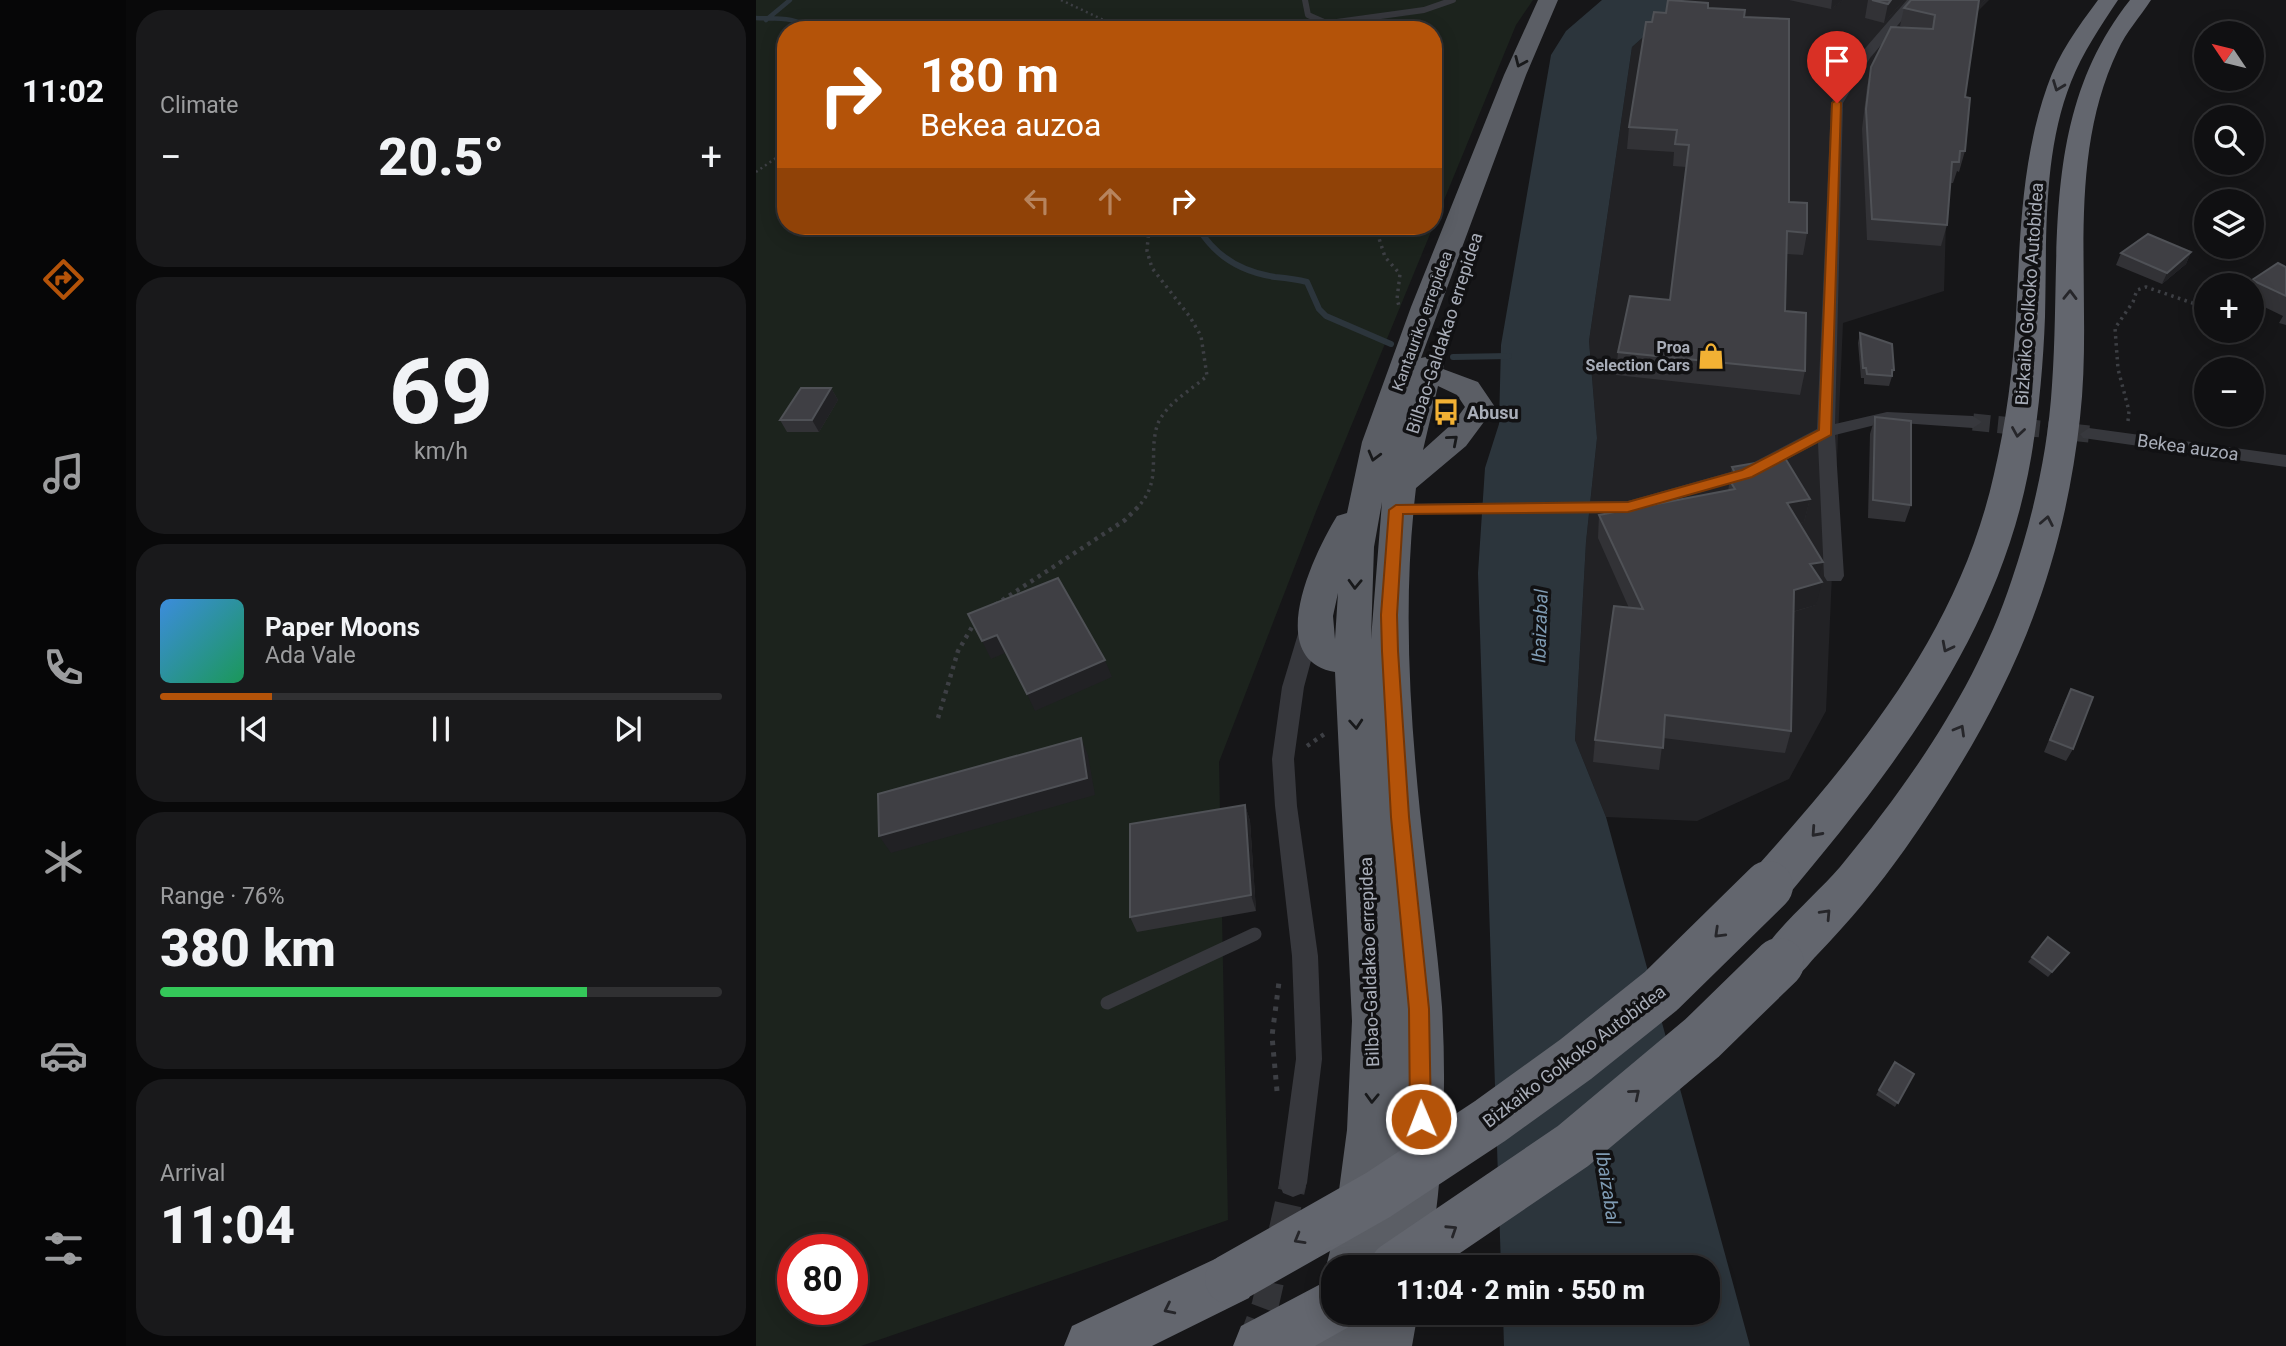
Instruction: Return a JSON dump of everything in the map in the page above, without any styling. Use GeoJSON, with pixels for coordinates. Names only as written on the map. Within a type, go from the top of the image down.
{"type":"FeatureCollection","features":[{"type":"Feature","properties":{"kind":"highway","name":"Kantauriko errepidea"},"geometry":{"type":"LineString","coordinates":[[1358,655],[1357,547],[1377,442],[1414,375],[1425,307],[1510,88],[1548,0]]}},
{"type":"Feature","properties":{"kind":"highway","name":"Bilbao-Galdakao errepidea"},"geometry":{"type":"LineString","coordinates":[[1447,314],[1505,152],[1553,28],[1567,0]]}},
{"type":"Feature","properties":{"kind":"highway","name":"Bizkaiko Golkoko Autobidea"},"geometry":{"type":"LineString","coordinates":[[1413,1255],[1573,1146],[1702,1038],[1844,895],[1886,841],[1952,743],[1993,671],[2028,589],[2043,541],[2058,466],[2068,382],[2073,187],[2085,109],[2103,58],[2114,36],[2141,0]]}},
{"type":"Feature","properties":{"kind":"highway","name":"Bizkaiko Golkoko Autobidea"},"geometry":{"type":"LineString","coordinates":[[1092,1346],[1230,1279],[1378,1195],[1490,1121],[1576,1059],[1661,991],[1768,886],[1836,808],[1909,711],[1946,649],[1981,573],[2003,510],[2018,438],[2027,367],[2038,166],[2050,107],[2071,53],[2098,8]]}},
{"type":"Feature","properties":{"kind":"highway","name":"Bilbao-Galdakao errepidea"},"geometry":{"type":"LineString","coordinates":[[1355,1255],[1371,1130],[1375,1021],[1358,655],[1389,615],[1398,497],[1414,375],[1439,339]]}},
{"type":"Feature","properties":{"kind":"highway"},"geometry":{"type":"LineString","coordinates":[[1398,497],[1458,437],[1474,419],[1480,407],[1477,397],[1466,386],[1455,381],[1414,375]]}},
{"type":"Feature","properties":{"kind":"highway"},"geometry":{"type":"LineString","coordinates":[[1358,655],[1319,646],[1315,634],[1316,608],[1336,550],[1366,492]]}},
{"type":"Feature","properties":{"kind":"highway","name":"Bilbao-Galdakao errepidea"},"geometry":{"type":"LineString","coordinates":[[1358,655],[1400,817],[1419,1009],[1421,1119],[1410,1227],[1404,1255]]}},
{"type":"Feature","properties":{"kind":"highway"},"geometry":{"type":"LineString","coordinates":[[1261,1346],[1321,1311]]}},
{"type":"Feature","properties":{"kind":"highway"},"geometry":{"type":"LineString","coordinates":[[1333,1346],[1338,1325]]}},
{"type":"Feature","properties":{"kind":"highway"},"geometry":{"type":"LineString","coordinates":[[1385,1346],[1389,1325]]}},
{"type":"Feature","properties":{"kind":"street"},"geometry":{"type":"LineString","coordinates":[[1834,576],[1826,432],[1837,103],[1865,56],[1913,0]]}},
{"type":"Feature","properties":{"kind":"street"},"geometry":{"type":"LineString","coordinates":[[1398,497],[1476,510],[1628,507],[1747,473],[1826,432],[1887,417],[1973,422]]}},
{"type":"Feature","properties":{"kind":"street","name":"Bekea auzoa"},"geometry":{"type":"LineString","coordinates":[[2090,434],[2286,461]]}},
{"type":"Feature","properties":{"kind":"street"},"geometry":{"type":"LineString","coordinates":[[1293,1183],[1309,1059],[1305,956],[1286,806],[1283,759],[1293,687],[1316,608]]}},
{"type":"Feature","properties":{"kind":"street"},"geometry":{"type":"LineString","coordinates":[[1293,687],[1306,674],[1358,655]]}},
{"type":"Feature","properties":{"kind":"lane"},"geometry":{"type":"LineString","coordinates":[[1306,0],[1307,15],[1322,21]]}},
{"type":"Feature","properties":{"kind":"lane"},"geometry":{"type":"LineString","coordinates":[[1344,21],[1424,10],[1453,0]]}},
{"type":"Feature","properties":{"kind":"lane"},"geometry":{"type":"LineString","coordinates":[[1107,1003],[1255,934]]}},
{"type":"Feature","properties":{"kind":"path"},"geometry":{"type":"LineString","coordinates":[[1061,0],[1106,21]]}},
{"type":"Feature","properties":{"kind":"path"},"geometry":{"type":"LineString","coordinates":[[756,172],[777,157]]}},
{"type":"Feature","properties":{"kind":"path"},"geometry":{"type":"LineString","coordinates":[[994,606],[1125,520],[1148,497],[1154,470],[1157,427],[1164,413],[1207,376],[1201,336],[1190,317],[1152,268],[1147,251],[1148,235]]}},
{"type":"Feature","properties":{"kind":"path"},"geometry":{"type":"LineString","coordinates":[[1378,235],[1385,257],[1400,274],[1396,299],[1399,308]]}},
{"type":"Feature","properties":{"kind":"path"},"geometry":{"type":"LineString","coordinates":[[2121,438],[2129,420],[2129,411],[2120,380],[2115,328],[2133,302],[2137,289],[2146,287],[2194,304]]}},
{"type":"Feature","properties":{"kind":"path"},"geometry":{"type":"LineString","coordinates":[[938,718],[958,652],[974,622],[984,614]]}},
{"type":"Feature","properties":{"kind":"shaded area"},"geometry":{"type":"Polygon","coordinates":[[[756,0],[1533,0],[1516,25],[1442,205],[1442,21],[777,21],[777,235],[1430,235],[1317,509],[1219,762],[1228,1220],[861,1346],[756,1346],[756,0]]]}},
{"type":"Feature","properties":{"kind":"shaded area"},"geometry":{"type":"Polygon","coordinates":[[[1685,0],[1989,0],[1968,21],[1946,222],[1944,291],[1843,323],[1826,711],[1789,779],[1697,821],[1606,817],[1575,740],[1586,542],[1597,438],[1589,341],[1632,47],[1685,0]]]}},
{"type":"Feature","properties":{"kind":"water","name":"Ibaizabal"},"geometry":{"type":"Polygon","coordinates":[[[1602,0],[1685,0],[1632,47],[1589,341],[1597,438],[1586,542],[1575,740],[1606,817],[1750,1346],[1504,1346],[1503,1325],[1720,1325],[1720,1255],[1501,1255],[1478,573],[1485,468],[1499,424],[1501,345],[1551,55],[1566,31],[1602,0]]]}},
{"type":"Feature","properties":{"kind":"building"},"geometry":{"type":"Polygon","coordinates":[[[1668,0],[1708,3],[1708,8],[1745,10],[1744,17],[1789,19],[1789,202],[1807,203],[1807,233],[1787,231],[1785,311],[1806,313],[1805,371],[1618,352],[1630,296],[1670,300],[1689,145],[1675,144],[1677,130],[1629,127],[1646,22],[1652,22],[1654,12],[1666,13],[1668,0]]]}},
{"type":"Feature","properties":{"kind":"building"},"geometry":{"type":"Polygon","coordinates":[[[1872,0],[1891,0],[1888,4],[1872,0]]]}},
{"type":"Feature","properties":{"kind":"building"},"geometry":{"type":"Polygon","coordinates":[[[1911,0],[1979,0],[1965,97],[1970,98],[1965,151],[1960,151],[1959,162],[1952,162],[1947,225],[1872,219],[1866,109],[1871,67],[1891,27],[1933,29],[1935,15],[1904,8],[1911,0]]]}},
{"type":"Feature","properties":{"kind":"building"},"geometry":{"type":"Polygon","coordinates":[[[2148,234],[2191,252],[2167,273],[2121,253],[2148,234]]]}},
{"type":"Feature","properties":{"kind":"building"},"geometry":{"type":"Polygon","coordinates":[[[2278,263],[2286,267],[2286,296],[2264,286],[2263,273],[2278,263]]]}},
{"type":"Feature","properties":{"kind":"building"},"geometry":{"type":"Polygon","coordinates":[[[1860,333],[1892,344],[1892,376],[1867,374],[1866,368],[1863,368],[1860,333]]]}},
{"type":"Feature","properties":{"kind":"building"},"geometry":{"type":"Polygon","coordinates":[[[801,388],[831,388],[812,420],[780,420],[801,388]]]}},
{"type":"Feature","properties":{"kind":"building"},"geometry":{"type":"Polygon","coordinates":[[[1875,417],[1911,421],[1911,505],[1873,500],[1875,417]]]}},
{"type":"Feature","properties":{"kind":"building"},"geometry":{"type":"Polygon","coordinates":[[[1785,458],[1810,499],[1787,503],[1823,562],[1810,564],[1822,582],[1794,590],[1791,731],[1665,715],[1663,748],[1595,740],[1614,606],[1643,609],[1599,515],[1735,489],[1730,481],[1738,479],[1732,467],[1785,458]]]}},
{"type":"Feature","properties":{"kind":"building"},"geometry":{"type":"Polygon","coordinates":[[[1058,578],[1105,660],[1027,694],[997,635],[982,641],[968,614],[1058,578]]]}},
{"type":"Feature","properties":{"kind":"building"},"geometry":{"type":"Polygon","coordinates":[[[2071,689],[2093,697],[2073,749],[2050,740],[2071,689]]]}},
{"type":"Feature","properties":{"kind":"building"},"geometry":{"type":"Polygon","coordinates":[[[1081,738],[1087,778],[879,836],[878,794],[1081,738]]]}},
{"type":"Feature","properties":{"kind":"building"},"geometry":{"type":"Polygon","coordinates":[[[1245,805],[1251,895],[1130,917],[1130,824],[1245,805]]]}},
{"type":"Feature","properties":{"kind":"building"},"geometry":{"type":"Polygon","coordinates":[[[2048,937],[2069,953],[2052,972],[2032,957],[2048,937]]]}},
{"type":"Feature","properties":{"kind":"building"},"geometry":{"type":"Polygon","coordinates":[[[1895,1062],[1914,1074],[1898,1103],[1879,1090],[1895,1062]]]}},
{"type":"Feature","properties":{"kind":"waterway"},"geometry":{"type":"LineString","coordinates":[[768,19],[790,0]]}},
{"type":"Feature","properties":{"kind":"waterway"},"geometry":{"type":"LineString","coordinates":[[756,18],[768,19]]}},
{"type":"Feature","properties":{"kind":"waterway"},"geometry":{"type":"LineString","coordinates":[[768,19],[796,21]]}},
{"type":"Feature","properties":{"kind":"waterway"},"geometry":{"type":"LineString","coordinates":[[1203,235],[1213,248],[1241,267],[1263,275],[1307,282],[1319,309],[1326,316],[1391,344]]}},
{"type":"Feature","properties":{"kind":"waterway"},"geometry":{"type":"LineString","coordinates":[[1453,357],[1509,356]]}},
{"type":"Feature","properties":{"kind":"tunnel"},"geometry":{"type":"LineString","coordinates":[[1973,422],[2089,434]]}},
{"type":"Feature","properties":{"kind":"tunnel"},"geometry":{"type":"LineString","coordinates":[[1250,1346],[1265,1306],[1293,1183]]}},
{"type":"Feature","properties":{"kind":"place","name":"Proa Selection Cars"},"geometry":{"type":"Point","coordinates":[1711,356]}},
{"type":"Feature","properties":{"kind":"place","name":"Abusu"},"geometry":{"type":"Point","coordinates":[1446,412]}},
{"type":"Feature","properties":{"kind":"route"},"geometry":{"type":"LineString","coordinates":[[1421,1119],[1419,1009],[1400,817],[1390,651],[1389,615],[1396,510],[1628,507],[1747,473],[1826,432],[1837,103]]}}]}
